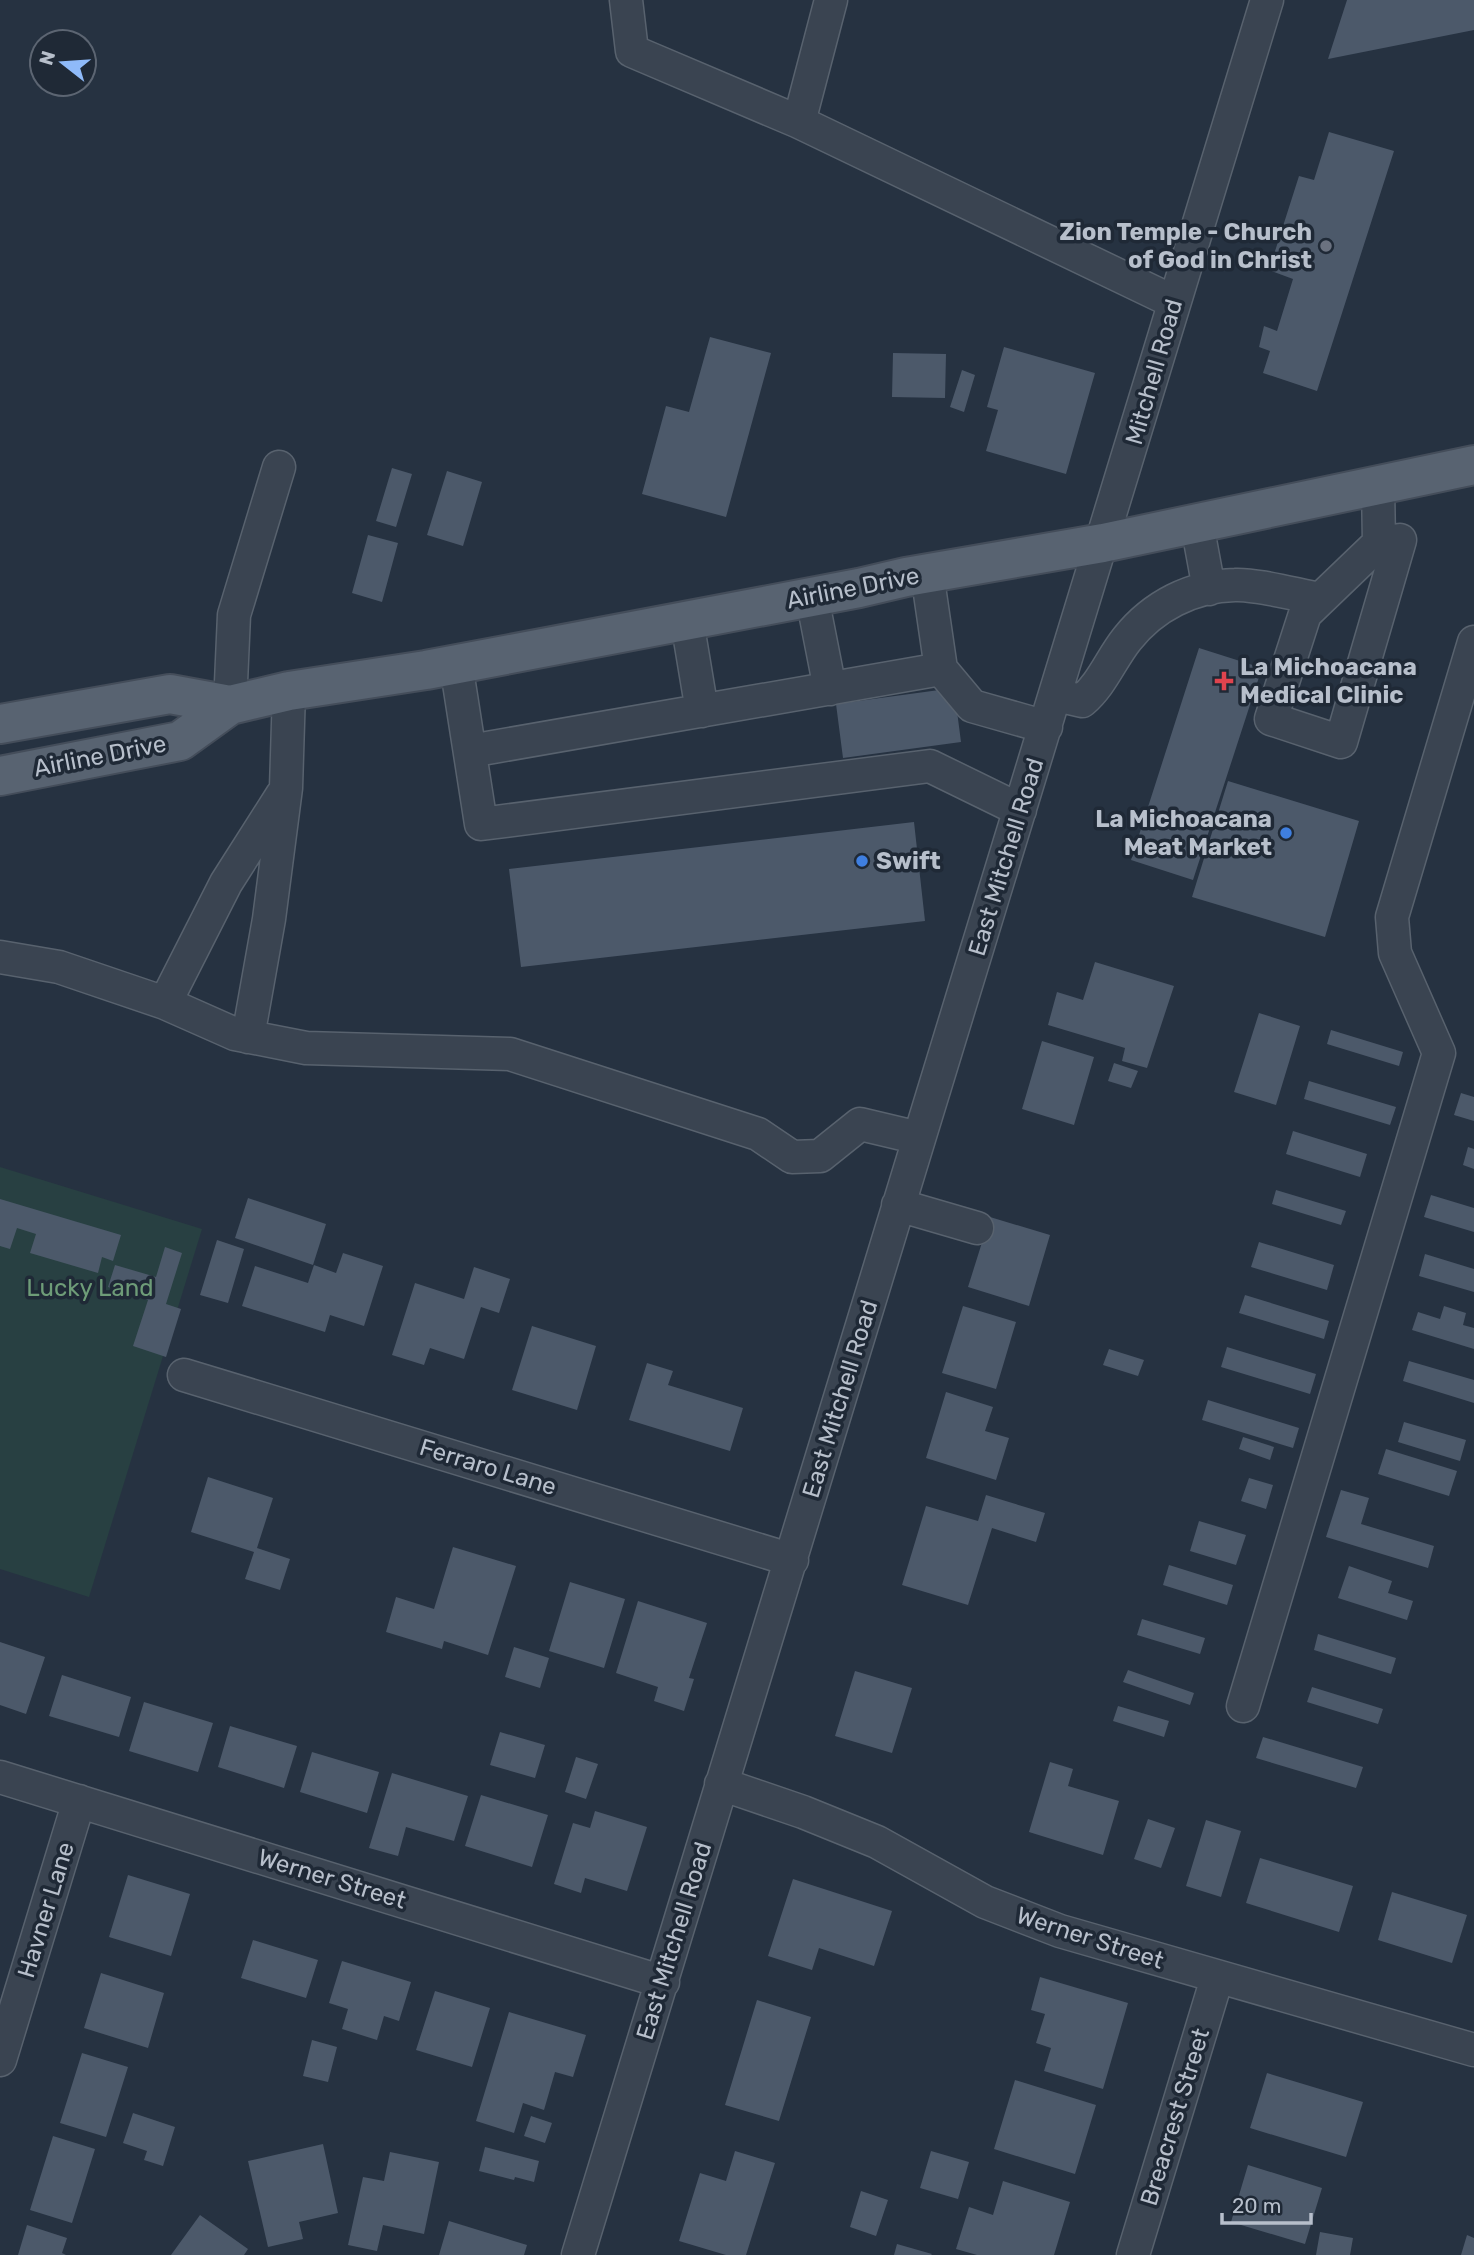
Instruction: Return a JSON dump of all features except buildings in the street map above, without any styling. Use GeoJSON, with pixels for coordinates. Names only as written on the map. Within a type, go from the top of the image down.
{"type":"FeatureCollection","features":[{"type":"Feature","properties":{"kind":"main road","name":"Airline Drive"},"geometry":{"type":"LineString","coordinates":[[0,776],[180,741],[230,705],[289,691],[456,664],[928,573],[1103,543],[1474,465]]}},
{"type":"Feature","properties":{"kind":"main road","name":"Airline Drive"},"geometry":{"type":"LineString","coordinates":[[0,724],[170,694],[230,705]]}},
{"type":"Feature","properties":{"kind":"street"},"geometry":{"type":"LineString","coordinates":[[626,0],[632,51],[799,122],[1174,302]]}},
{"type":"Feature","properties":{"kind":"street"},"geometry":{"type":"LineString","coordinates":[[799,122],[831,0]]}},
{"type":"Feature","properties":{"kind":"street","name":"Mitchell Road"},"geometry":{"type":"LineString","coordinates":[[1103,543],[1267,0]]}},
{"type":"Feature","properties":{"kind":"street"},"geometry":{"type":"LineString","coordinates":[[230,705],[234,615],[279,467]]}},
{"type":"Feature","properties":{"kind":"street"},"geometry":{"type":"LineString","coordinates":[[1378,486],[1379,542]]}},
{"type":"Feature","properties":{"kind":"street"},"geometry":{"type":"LineString","coordinates":[[1197,524],[1209,589]]}},
{"type":"Feature","properties":{"kind":"street"},"geometry":{"type":"LineString","coordinates":[[1400,540],[1342,742],[1271,719],[1306,614],[1379,542],[1400,540]]}},
{"type":"Feature","properties":{"kind":"street","name":"East Mitchell Road"},"geometry":{"type":"LineString","coordinates":[[578,2255],[1103,543]]}},
{"type":"Feature","properties":{"kind":"street"},"geometry":{"type":"LineString","coordinates":[[928,573],[941,669],[972,706],[1046,727]]}},
{"type":"Feature","properties":{"kind":"street"},"geometry":{"type":"LineString","coordinates":[[1056,695],[1082,701],[1092,693],[1138,625],[1179,596],[1236,585],[1321,599]]}},
{"type":"Feature","properties":{"kind":"street"},"geometry":{"type":"LineString","coordinates":[[812,597],[830,689]]}},
{"type":"Feature","properties":{"kind":"street"},"geometry":{"type":"LineString","coordinates":[[687,621],[702,711]]}},
{"type":"Feature","properties":{"kind":"street"},"geometry":{"type":"LineString","coordinates":[[1243,1706],[1439,1053],[1395,953],[1392,917],[1474,642]]}},
{"type":"Feature","properties":{"kind":"street"},"geometry":{"type":"LineString","coordinates":[[456,664],[481,824],[930,765],[1020,810]]}},
{"type":"Feature","properties":{"kind":"street"},"geometry":{"type":"LineString","coordinates":[[470,751],[941,669]]}},
{"type":"Feature","properties":{"kind":"street"},"geometry":{"type":"LineString","coordinates":[[248,1037],[269,919],[286,788],[289,691]]}},
{"type":"Feature","properties":{"kind":"street"},"geometry":{"type":"LineString","coordinates":[[165,1003],[226,883],[286,788]]}},
{"type":"Feature","properties":{"kind":"street"},"geometry":{"type":"LineString","coordinates":[[0,957],[59,967],[165,1003],[235,1034],[248,1037],[306,1048],[510,1054],[758,1134],[792,1157],[820,1156],[860,1124],[919,1138]]}},
{"type":"Feature","properties":{"kind":"street"},"geometry":{"type":"LineString","coordinates":[[898,1205],[977,1228]]}},
{"type":"Feature","properties":{"kind":"street","name":"Ferraro Lane"},"geometry":{"type":"LineString","coordinates":[[184,1375],[792,1559]]}},
{"type":"Feature","properties":{"kind":"street","name":"Werner Street"},"geometry":{"type":"LineString","coordinates":[[0,1777],[663,1982]]}},
{"type":"Feature","properties":{"kind":"street","name":"Werner Street"},"geometry":{"type":"LineString","coordinates":[[721,1784],[803,1812],[877,1842],[985,1902],[1060,1931],[1474,2050]]}},
{"type":"Feature","properties":{"kind":"street","name":"Havner Lane"},"geometry":{"type":"LineString","coordinates":[[0,2060],[79,1801]]}},
{"type":"Feature","properties":{"kind":"street","name":"Breacrest Street"},"geometry":{"type":"LineString","coordinates":[[1133,2255],[1217,1978]]}},
{"type":"Feature","properties":{"kind":"green space","name":"Lucky Land"},"geometry":{"type":"Polygon","coordinates":[[[0,1167],[202,1229],[89,1597],[0,1569],[0,1167]]]}},
{"type":"Feature","properties":{"kind":"place","name":"Zion Temple - Church of God in Christ"},"geometry":{"type":"Point","coordinates":[1326,246]}},
{"type":"Feature","properties":{"kind":"place","name":"La Michoacana Medical Clinic"},"geometry":{"type":"Point","coordinates":[1224,681]}},
{"type":"Feature","properties":{"kind":"place","name":"La Michoacana Meat Market"},"geometry":{"type":"Point","coordinates":[1286,833]}},
{"type":"Feature","properties":{"kind":"place","name":"Swift"},"geometry":{"type":"Point","coordinates":[862,861]}}]}
